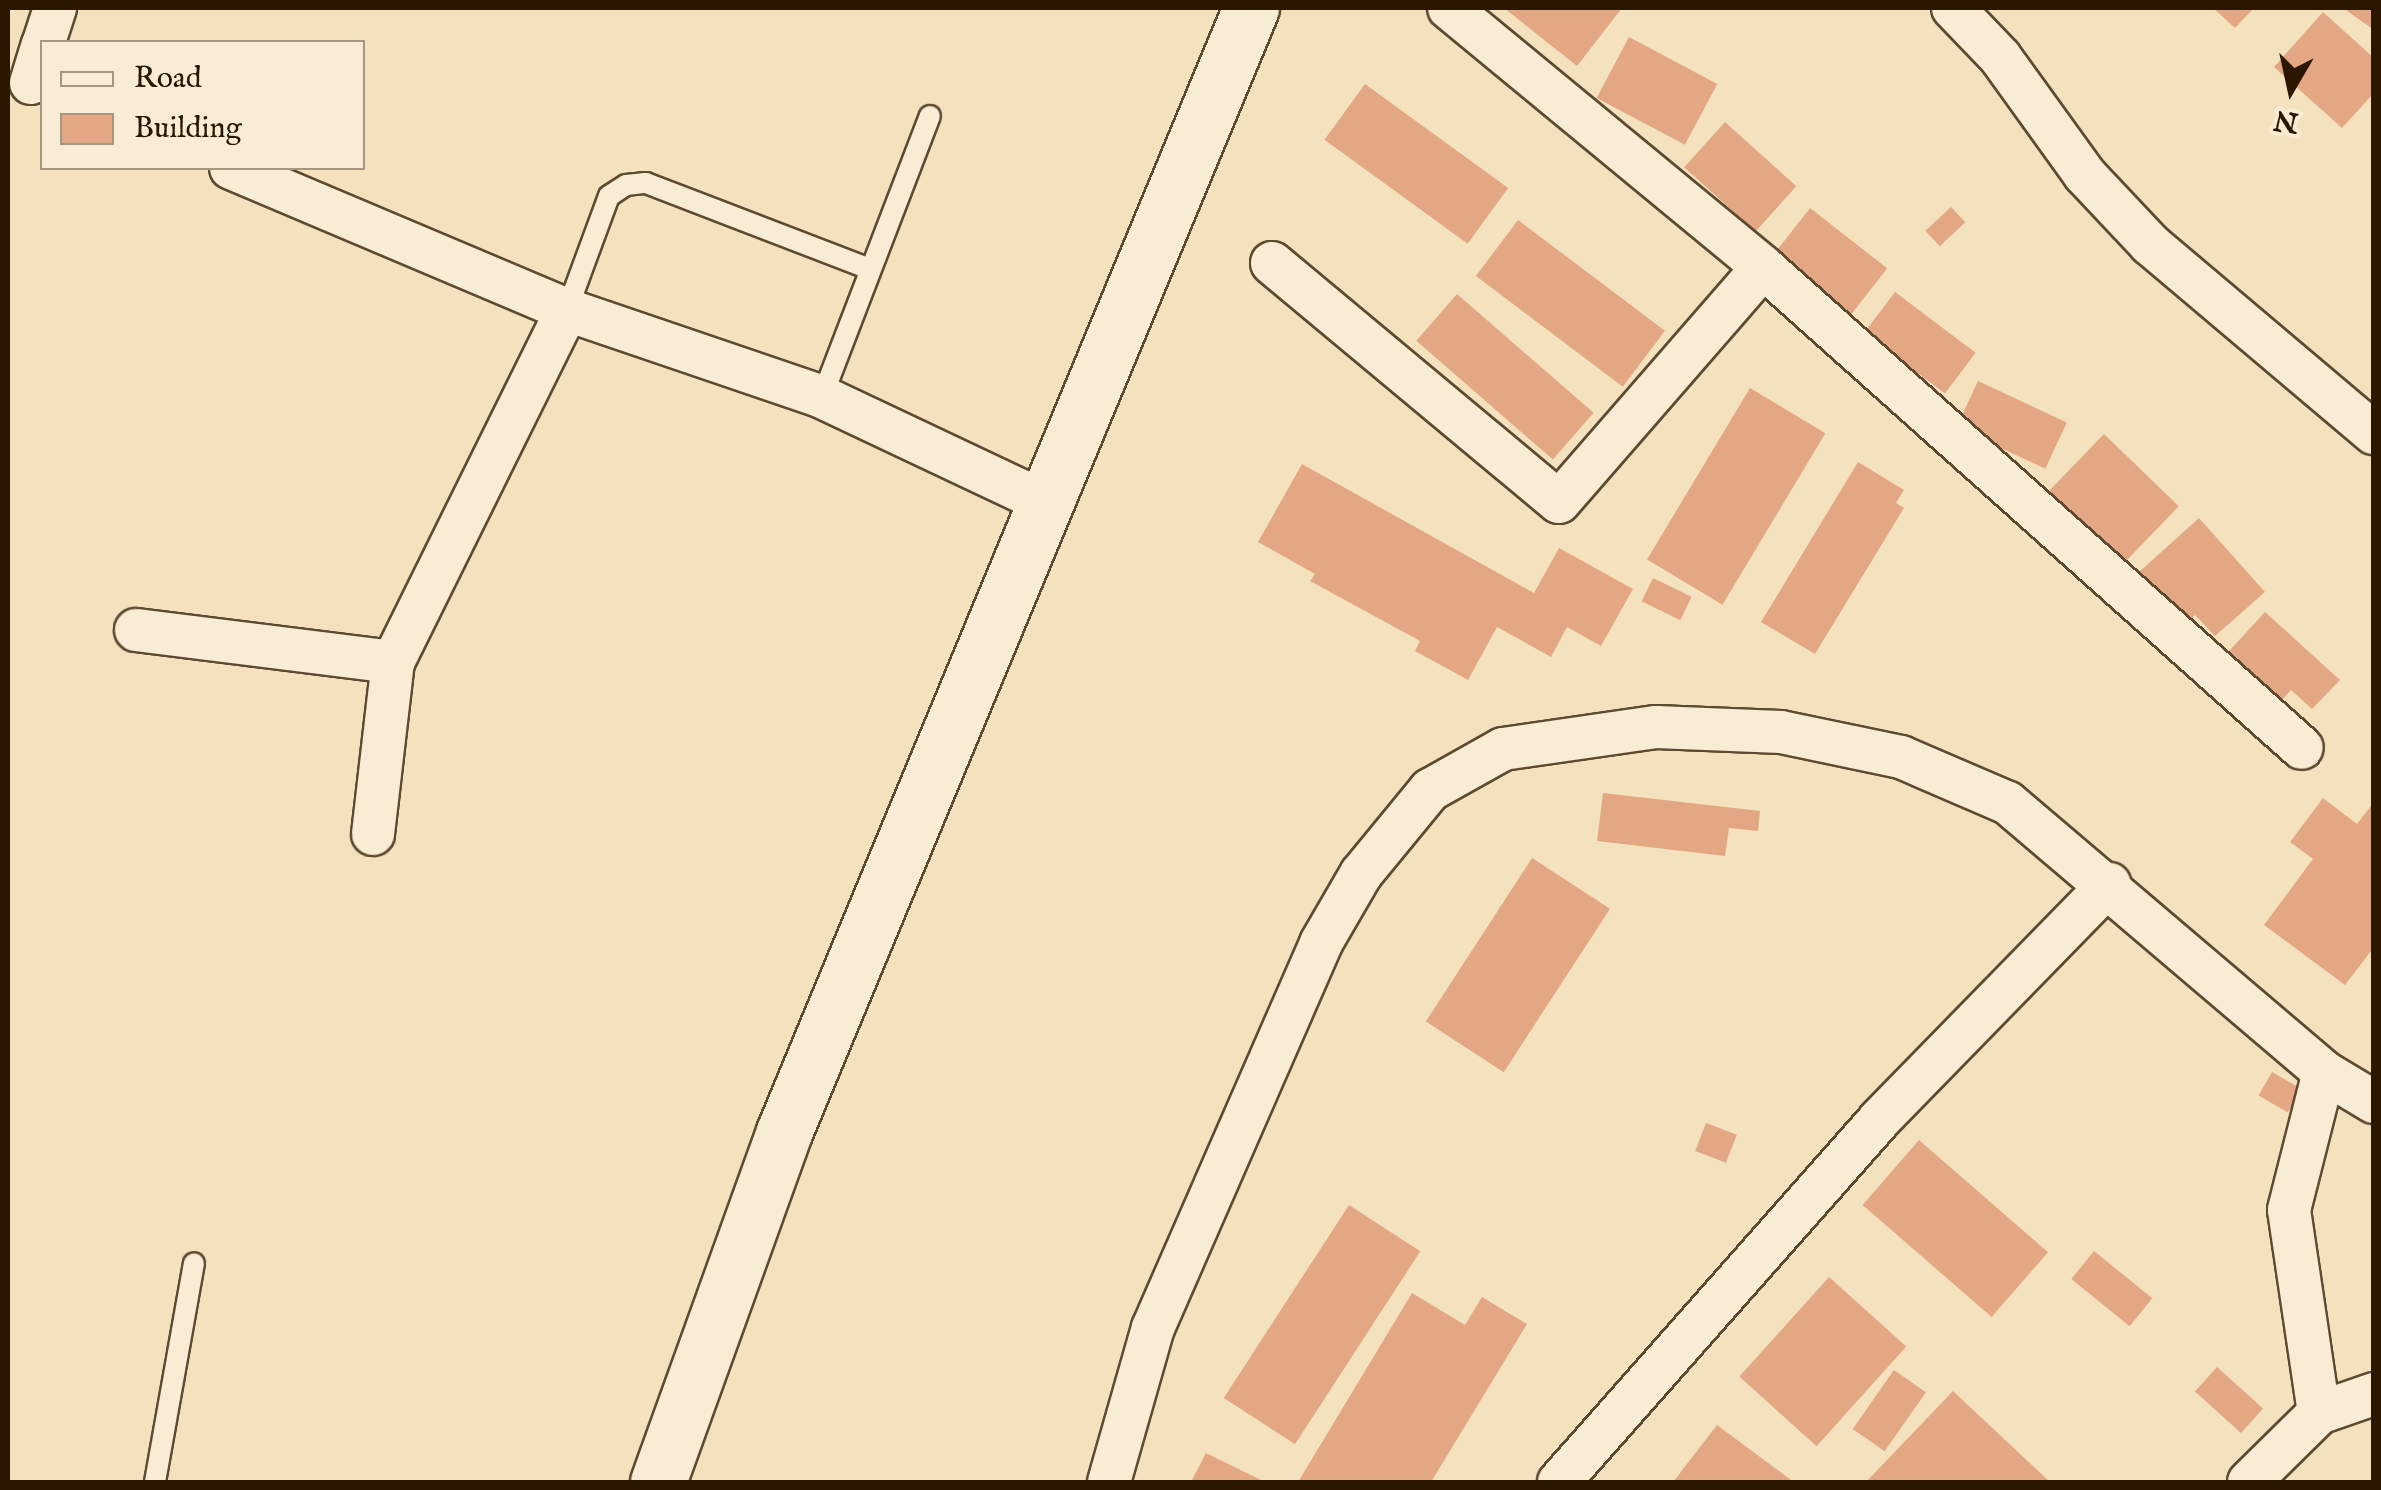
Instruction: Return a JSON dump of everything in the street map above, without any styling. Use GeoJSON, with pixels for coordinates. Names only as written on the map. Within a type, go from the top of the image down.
{"type":"FeatureCollection","features":[{"type":"Feature","properties":{"kind":"street"},"geometry":{"type":"LineString","coordinates":[[43,40],[55,8]]}},
{"type":"Feature","properties":{"kind":"street"},"geometry":{"type":"LineString","coordinates":[[658,1482],[784,1132],[1251,8]]}},
{"type":"Feature","properties":{"kind":"street"},"geometry":{"type":"LineString","coordinates":[[1449,8],[1763,268],[2302,748]]}},
{"type":"Feature","properties":{"kind":"street"},"geometry":{"type":"LineString","coordinates":[[1953,8],[2000,57],[2085,176],[2150,244],[2374,433]]}},
{"type":"Feature","properties":{"kind":"street"},"geometry":{"type":"LineString","coordinates":[[237,170],[567,310],[822,397],[1044,502]]}},
{"type":"Feature","properties":{"kind":"street"},"geometry":{"type":"LineString","coordinates":[[1272,263],[1559,502],[1763,268]]}},
{"type":"Feature","properties":{"kind":"street"},"geometry":{"type":"LineString","coordinates":[[373,834],[393,662],[567,310]]}},
{"type":"Feature","properties":{"kind":"street"},"geometry":{"type":"LineString","coordinates":[[136,630],[393,662]]}},
{"type":"Feature","properties":{"kind":"street"},"geometry":{"type":"LineString","coordinates":[[1109,1482],[1153,1328],[1321,942],[1361,874],[1430,790],[1502,748],[1656,727],[1780,732],[1901,757],[2008,803],[2109,884],[2324,1072],[2374,1102]]}},
{"type":"Feature","properties":{"kind":"street"},"geometry":{"type":"LineString","coordinates":[[1559,1482],[1879,1120],[2109,884]]}},
{"type":"Feature","properties":{"kind":"street"},"geometry":{"type":"LineString","coordinates":[[2319,1412],[2289,1210],[2324,1072]]}},
{"type":"Feature","properties":{"kind":"street"},"geometry":{"type":"LineString","coordinates":[[2248,1482],[2319,1412],[2374,1394]]}},
{"type":"Feature","properties":{"kind":"lane"},"geometry":{"type":"LineString","coordinates":[[822,397],[868,268],[930,116]]}},
{"type":"Feature","properties":{"kind":"lane"},"geometry":{"type":"LineString","coordinates":[[567,310],[609,196],[626,185],[646,183],[868,268]]}},
{"type":"Feature","properties":{"kind":"lane"},"geometry":{"type":"LineString","coordinates":[[155,1482],[194,1263]]}},
{"type":"Feature","properties":{"kind":"building"},"geometry":{"type":"Polygon","coordinates":[[[1504,8],[1622,8],[1577,66],[1504,8]]]}},
{"type":"Feature","properties":{"kind":"building"},"geometry":{"type":"Polygon","coordinates":[[[2213,8],[2254,8],[2235,28],[2213,8]]]}},
{"type":"Feature","properties":{"kind":"building"},"geometry":{"type":"Polygon","coordinates":[[[2343,8],[2374,8],[2374,30],[2343,8]]]}},
{"type":"Feature","properties":{"kind":"building"},"geometry":{"type":"Polygon","coordinates":[[[2323,12],[2374,58],[2374,93],[2342,128],[2274,67],[2323,12]]]}},
{"type":"Feature","properties":{"kind":"building"},"geometry":{"type":"Polygon","coordinates":[[[1629,37],[1717,84],[1685,145],[1597,98],[1629,37]]]}},
{"type":"Feature","properties":{"kind":"building"},"geometry":{"type":"Polygon","coordinates":[[[1365,84],[1508,188],[1468,244],[1324,140],[1365,84]]]}},
{"type":"Feature","properties":{"kind":"building"},"geometry":{"type":"Polygon","coordinates":[[[1725,122],[1796,186],[1756,232],[1684,167],[1725,122]]]}},
{"type":"Feature","properties":{"kind":"building"},"geometry":{"type":"Polygon","coordinates":[[[1951,207],[1965,222],[1940,246],[1925,231],[1951,207]]]}},
{"type":"Feature","properties":{"kind":"building"},"geometry":{"type":"Polygon","coordinates":[[[1810,208],[1887,268],[1851,315],[1774,254],[1810,208]]]}},
{"type":"Feature","properties":{"kind":"building"},"geometry":{"type":"Polygon","coordinates":[[[1518,220],[1665,331],[1623,387],[1476,276],[1518,220]]]}},
{"type":"Feature","properties":{"kind":"building"},"geometry":{"type":"Polygon","coordinates":[[[1895,292],[1976,353],[1945,394],[1864,333],[1895,292]]]}},
{"type":"Feature","properties":{"kind":"building"},"geometry":{"type":"Polygon","coordinates":[[[1457,294],[1594,413],[1553,460],[1416,341],[1457,294]]]}},
{"type":"Feature","properties":{"kind":"building"},"geometry":{"type":"Polygon","coordinates":[[[1978,381],[2067,422],[2045,469],[1956,427],[1978,381]]]}},
{"type":"Feature","properties":{"kind":"building"},"geometry":{"type":"Polygon","coordinates":[[[1750,388],[1825,433],[1722,605],[1647,559],[1750,388]]]}},
{"type":"Feature","properties":{"kind":"building"},"geometry":{"type":"Polygon","coordinates":[[[2104,434],[2179,506],[2115,572],[2040,500],[2104,434]]]}},
{"type":"Feature","properties":{"kind":"building"},"geometry":{"type":"Polygon","coordinates":[[[1858,462],[1904,490],[1896,503],[1904,508],[1815,654],[1761,622],[1858,462]]]}},
{"type":"Feature","properties":{"kind":"building"},"geometry":{"type":"Polygon","coordinates":[[[1302,464],[1534,593],[1559,548],[1633,589],[1601,646],[1567,627],[1551,657],[1497,627],[1468,680],[1415,651],[1420,641],[1310,581],[1315,574],[1258,542],[1302,464]]]}},
{"type":"Feature","properties":{"kind":"building"},"geometry":{"type":"Polygon","coordinates":[[[2199,518],[2265,592],[2215,636],[2195,615],[2186,624],[2139,572],[2199,518]]]}},
{"type":"Feature","properties":{"kind":"building"},"geometry":{"type":"Polygon","coordinates":[[[1653,578],[1692,597],[1680,620],[1642,601],[1653,578]]]}},
{"type":"Feature","properties":{"kind":"building"},"geometry":{"type":"Polygon","coordinates":[[[2265,612],[2340,680],[2312,709],[2291,690],[2282,700],[2229,651],[2265,612]]]}},
{"type":"Feature","properties":{"kind":"building"},"geometry":{"type":"Polygon","coordinates":[[[1603,793],[1760,811],[1758,831],[1729,828],[1725,856],[1597,841],[1603,793]]]}},
{"type":"Feature","properties":{"kind":"building"},"geometry":{"type":"Polygon","coordinates":[[[2323,798],[2357,824],[2374,802],[2374,947],[2345,985],[2264,925],[2313,859],[2290,842],[2323,798]]]}},
{"type":"Feature","properties":{"kind":"building"},"geometry":{"type":"Polygon","coordinates":[[[1532,858],[1610,909],[1504,1072],[1426,1022],[1532,858]]]}},
{"type":"Feature","properties":{"kind":"building"},"geometry":{"type":"Polygon","coordinates":[[[2272,1072],[2301,1089],[2288,1112],[2258,1095],[2272,1072]]]}},
{"type":"Feature","properties":{"kind":"building"},"geometry":{"type":"Polygon","coordinates":[[[1706,1123],[1737,1135],[1726,1163],[1695,1151],[1706,1123]]]}},
{"type":"Feature","properties":{"kind":"building"},"geometry":{"type":"Polygon","coordinates":[[[1919,1140],[2048,1252],[1992,1317],[1863,1205],[1919,1140]]]}},
{"type":"Feature","properties":{"kind":"building"},"geometry":{"type":"Polygon","coordinates":[[[1349,1205],[1420,1251],[1295,1444],[1224,1398],[1349,1205]]]}},
{"type":"Feature","properties":{"kind":"building"},"geometry":{"type":"Polygon","coordinates":[[[2094,1251],[2152,1298],[2130,1326],[2071,1279],[2094,1251]]]}},
{"type":"Feature","properties":{"kind":"building"},"geometry":{"type":"Polygon","coordinates":[[[1829,1277],[1906,1347],[1817,1446],[1739,1377],[1829,1277]]]}},
{"type":"Feature","properties":{"kind":"building"},"geometry":{"type":"Polygon","coordinates":[[[1412,1293],[1465,1325],[1482,1297],[1527,1324],[1431,1482],[1298,1482],[1412,1293]]]}},
{"type":"Feature","properties":{"kind":"building"},"geometry":{"type":"Polygon","coordinates":[[[2217,1367],[2263,1408],[2241,1433],[2195,1392],[2217,1367]]]}},
{"type":"Feature","properties":{"kind":"building"},"geometry":{"type":"Polygon","coordinates":[[[1894,1370],[1926,1392],[1885,1451],[1853,1429],[1894,1370]]]}},
{"type":"Feature","properties":{"kind":"building"},"geometry":{"type":"Polygon","coordinates":[[[1953,1391],[2050,1482],[1866,1482],[1953,1391]]]}},
{"type":"Feature","properties":{"kind":"building"},"geometry":{"type":"Polygon","coordinates":[[[1717,1425],[1794,1482],[1673,1482],[1717,1425]]]}},
{"type":"Feature","properties":{"kind":"building"},"geometry":{"type":"Polygon","coordinates":[[[1206,1453],[1265,1482],[1191,1482],[1206,1453]]]}}]}
